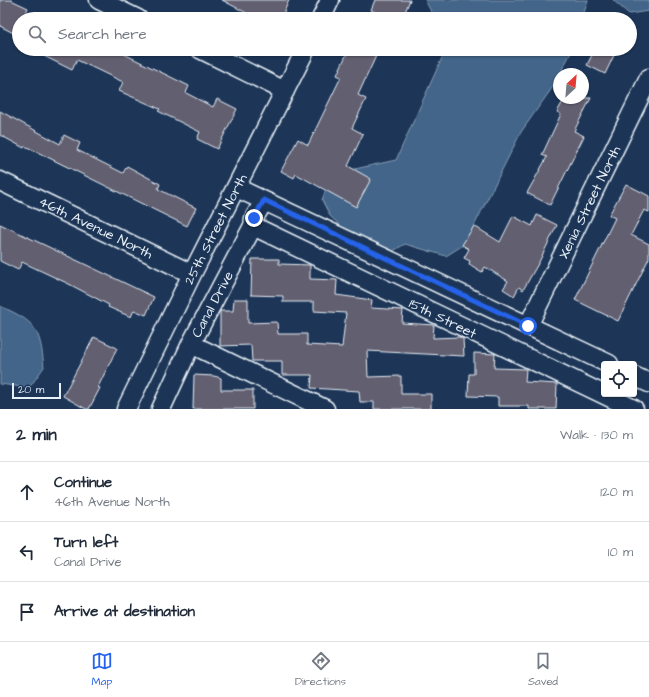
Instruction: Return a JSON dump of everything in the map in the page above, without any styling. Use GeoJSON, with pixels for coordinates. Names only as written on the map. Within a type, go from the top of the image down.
{"type":"FeatureCollection","features":[{"type":"Feature","properties":{"kind":"street"},"geometry":{"type":"LineString","coordinates":[[99,0],[124,12]]}},
{"type":"Feature","properties":{"kind":"street"},"geometry":{"type":"LineString","coordinates":[[324,12],[330,0]]}},
{"type":"Feature","properties":{"kind":"street"},"geometry":{"type":"LineString","coordinates":[[215,56],[286,90]]}},
{"type":"Feature","properties":{"kind":"street","name":"25th Street North"},"geometry":{"type":"LineString","coordinates":[[126,409],[192,274],[237,188],[303,56]]}},
{"type":"Feature","properties":{"kind":"street","name":"Xenia Street North"},"geometry":{"type":"LineString","coordinates":[[528,326],[649,78]]}},
{"type":"Feature","properties":{"kind":"street","name":"46th Avenue North"},"geometry":{"type":"LineString","coordinates":[[0,180],[192,274]]}},
{"type":"Feature","properties":{"kind":"street"},"geometry":{"type":"LineString","coordinates":[[237,188],[603,361]]}},
{"type":"Feature","properties":{"kind":"street","name":"Canal Drive"},"geometry":{"type":"LineString","coordinates":[[161,409],[191,344],[253,226],[254,218],[264,200]]}},
{"type":"Feature","properties":{"kind":"street","name":"15th Street"},"geometry":{"type":"LineString","coordinates":[[253,226],[634,409]]}},
{"type":"Feature","properties":{"kind":"street"},"geometry":{"type":"LineString","coordinates":[[191,344],[325,409]]}},
{"type":"Feature","properties":{"kind":"street"},"geometry":{"type":"LineString","coordinates":[[637,377],[649,383]]}},
{"type":"Feature","properties":{"kind":"water"},"geometry":{"type":"Polygon","coordinates":[[[425,0],[588,0],[584,12],[431,12],[425,0]]]}},
{"type":"Feature","properties":{"kind":"water"},"geometry":{"type":"Polygon","coordinates":[[[613,0],[649,0],[649,11],[637,13],[627,12],[613,0]]]}},
{"type":"Feature","properties":{"kind":"water"},"geometry":{"type":"Polygon","coordinates":[[[443,56],[569,56],[563,68],[553,68],[553,86],[521,132],[465,244],[446,256],[405,244],[393,251],[343,228],[330,216],[322,200],[330,178],[355,169],[396,160],[443,56]]]}},
{"type":"Feature","properties":{"kind":"water"},"geometry":{"type":"Polygon","coordinates":[[[0,306],[29,322],[38,335],[44,367],[29,388],[0,384],[0,306]]]}},
{"type":"Feature","properties":{"kind":"building"},"geometry":{"type":"Polygon","coordinates":[[[0,0],[11,0],[28,8],[26,12],[12,12],[12,32],[0,26],[0,0]]]}},
{"type":"Feature","properties":{"kind":"building"},"geometry":{"type":"Polygon","coordinates":[[[222,0],[289,0],[284,12],[245,12],[222,0]]]}},
{"type":"Feature","properties":{"kind":"building"},"geometry":{"type":"Polygon","coordinates":[[[375,0],[410,0],[405,12],[375,12],[371,10],[375,0]]]}},
{"type":"Feature","properties":{"kind":"building"},"geometry":{"type":"Polygon","coordinates":[[[44,56],[128,56],[189,86],[186,93],[213,107],[217,99],[237,109],[217,149],[197,139],[200,132],[158,111],[160,109],[119,91],[123,82],[77,60],[72,70],[44,56]]]}},
{"type":"Feature","properties":{"kind":"building"},"geometry":{"type":"Polygon","coordinates":[[[346,56],[376,56],[358,95],[366,99],[352,128],[363,134],[348,166],[371,179],[356,207],[296,174],[294,178],[281,171],[298,139],[308,145],[341,77],[337,75],[346,56]]]}},
{"type":"Feature","properties":{"kind":"building"},"geometry":{"type":"Polygon","coordinates":[[[592,56],[614,56],[605,74],[587,65],[592,56]]]}},
{"type":"Feature","properties":{"kind":"building"},"geometry":{"type":"Polygon","coordinates":[[[562,104],[588,104],[574,131],[584,136],[550,205],[527,193],[547,157],[542,155],[561,114],[557,112],[562,104]]]}},
{"type":"Feature","properties":{"kind":"building"},"geometry":{"type":"Polygon","coordinates":[[[0,111],[60,144],[64,135],[80,143],[77,150],[123,173],[127,166],[160,184],[158,189],[196,208],[187,226],[0,135],[0,111]]]}},
{"type":"Feature","properties":{"kind":"building"},"geometry":{"type":"Polygon","coordinates":[[[626,184],[649,196],[649,212],[644,210],[631,235],[649,244],[649,258],[618,321],[575,300],[615,218],[609,215],[626,184]]]}},
{"type":"Feature","properties":{"kind":"building"},"geometry":{"type":"Polygon","coordinates":[[[537,215],[557,225],[523,290],[519,287],[514,296],[503,289],[508,281],[485,267],[482,272],[469,264],[470,261],[464,258],[469,249],[462,245],[474,226],[500,242],[513,216],[532,226],[537,215]]]}},
{"type":"Feature","properties":{"kind":"building"},"geometry":{"type":"Polygon","coordinates":[[[0,224],[154,297],[146,315],[134,310],[131,317],[108,307],[109,305],[69,284],[22,262],[18,270],[0,261],[0,224]]]}},
{"type":"Feature","properties":{"kind":"building"},"geometry":{"type":"Polygon","coordinates":[[[252,259],[279,259],[279,264],[310,265],[310,279],[337,280],[336,295],[372,300],[371,308],[403,310],[402,323],[434,325],[433,338],[460,337],[463,339],[464,356],[367,351],[368,377],[401,376],[401,394],[431,394],[431,409],[374,409],[374,402],[360,402],[359,391],[311,388],[312,375],[282,375],[282,361],[252,361],[251,345],[220,346],[220,311],[233,311],[234,299],[248,299],[248,323],[277,322],[278,334],[307,334],[307,345],[342,347],[346,313],[314,311],[314,302],[283,302],[283,296],[251,295],[252,259]]]}},
{"type":"Feature","properties":{"kind":"building"},"geometry":{"type":"Polygon","coordinates":[[[94,337],[117,348],[98,387],[100,388],[89,409],[86,409],[63,396],[94,337]]]}},
{"type":"Feature","properties":{"kind":"building"},"geometry":{"type":"Polygon","coordinates":[[[474,353],[495,354],[494,368],[526,369],[525,382],[557,384],[556,409],[529,409],[529,406],[498,406],[498,397],[468,396],[469,374],[474,374],[474,353]]]}},
{"type":"Feature","properties":{"kind":"building"},"geometry":{"type":"Polygon","coordinates":[[[194,375],[214,376],[221,378],[221,390],[253,390],[253,409],[193,409],[194,375]]]}},
{"type":"Feature","properties":{"kind":"route"},"geometry":{"type":"LineString","coordinates":[[254,218],[264,200],[528,326]]}}]}
